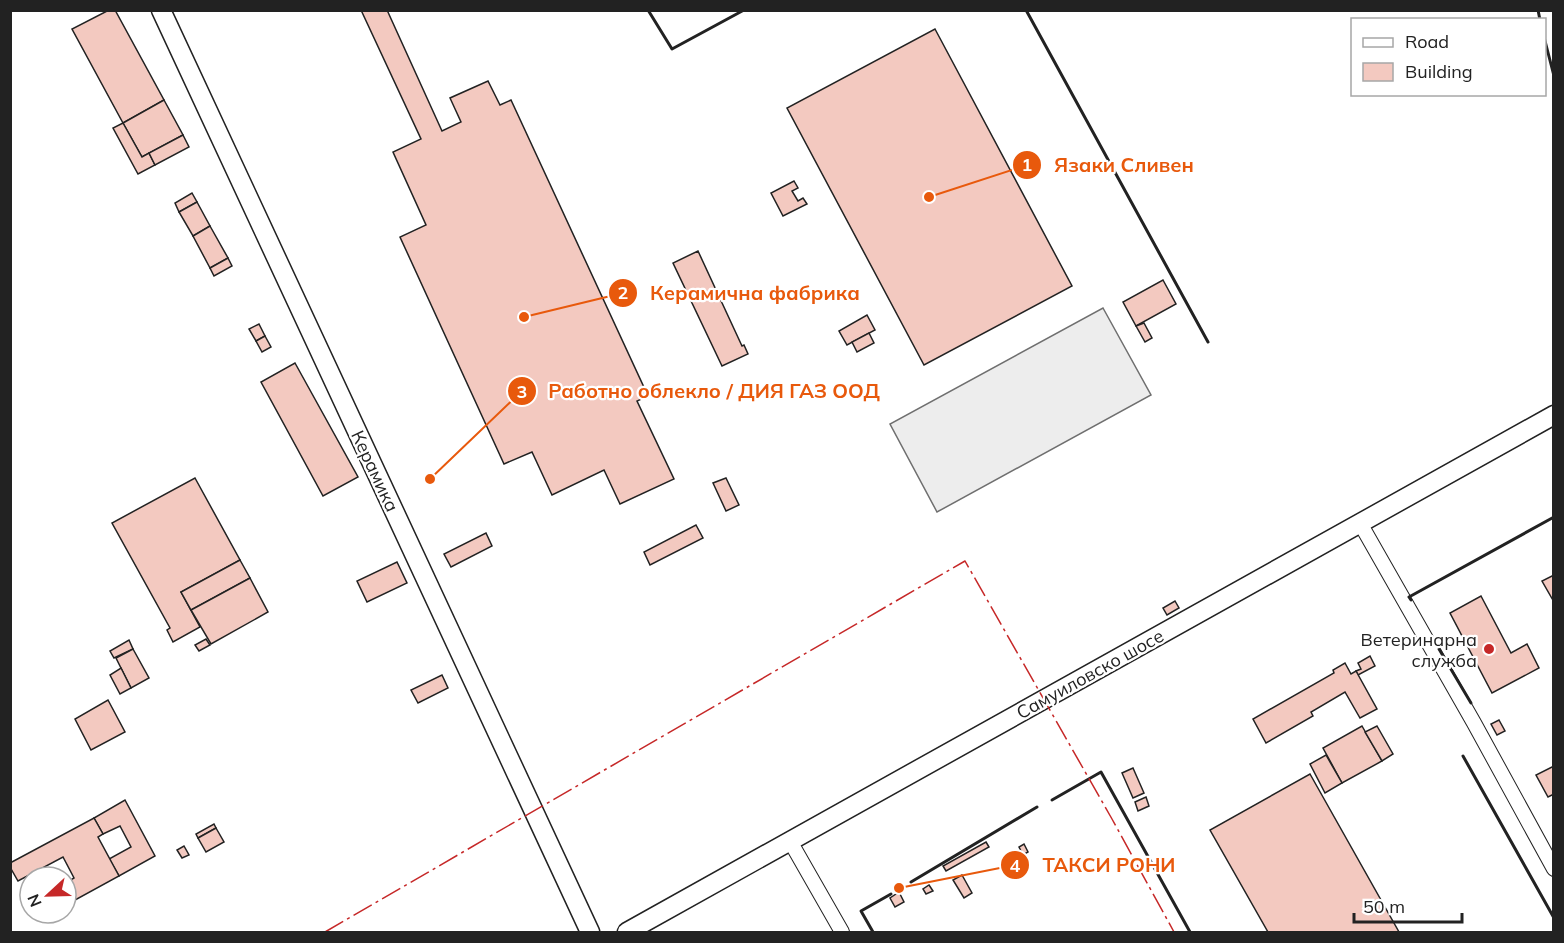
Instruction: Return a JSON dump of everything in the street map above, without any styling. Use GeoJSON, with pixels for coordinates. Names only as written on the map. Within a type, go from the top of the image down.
{"type":"FeatureCollection","features":[{"type":"Feature","properties":{"kind":"street","name":"Керамика"},"geometry":{"type":"LineString","coordinates":[[161,10],[590,933]]}},
{"type":"Feature","properties":{"kind":"street","name":"Самуиловско шосе"},"geometry":{"type":"LineString","coordinates":[[627,933],[1554,415]]}},
{"type":"Feature","properties":{"kind":"street"},"geometry":{"type":"LineString","coordinates":[[1359,523],[1474,723],[1554,869]]}},
{"type":"Feature","properties":{"kind":"street"},"geometry":{"type":"LineString","coordinates":[[790,842],[842,933]]}},
{"type":"Feature","properties":{"kind":"shaded area"},"geometry":{"type":"Polygon","coordinates":[[[1103,308],[1151,395],[937,512],[890,424],[1103,308]]]}},
{"type":"Feature","properties":{"kind":"building"},"geometry":{"type":"Polygon","coordinates":[[[109,10],[115,10],[164,100],[123,123],[72,29],[109,10]]]}},
{"type":"Feature","properties":{"kind":"building"},"geometry":{"type":"Polygon","coordinates":[[[361,10],[387,10],[442,131],[461,122],[450,98],[488,81],[500,105],[511,100],[648,396],[637,401],[674,479],[620,504],[604,470],[552,495],[532,452],[504,464],[400,237],[426,225],[393,152],[421,139],[361,10]]]}},
{"type":"Feature","properties":{"kind":"building"},"geometry":{"type":"Polygon","coordinates":[[[935,29],[1072,286],[924,365],[787,108],[935,29]]]}},
{"type":"Feature","properties":{"kind":"building"},"geometry":{"type":"Polygon","coordinates":[[[164,100],[183,135],[142,157],[123,123],[164,100]]]}},
{"type":"Feature","properties":{"kind":"building"},"geometry":{"type":"Polygon","coordinates":[[[123,123],[142,157],[149,153],[155,165],[138,174],[113,128],[123,123]]]}},
{"type":"Feature","properties":{"kind":"building"},"geometry":{"type":"Polygon","coordinates":[[[183,135],[189,147],[155,165],[149,153],[183,135]]]}},
{"type":"Feature","properties":{"kind":"building"},"geometry":{"type":"Polygon","coordinates":[[[794,181],[798,188],[792,191],[798,201],[803,198],[807,204],[783,216],[771,193],[794,181]]]}},
{"type":"Feature","properties":{"kind":"building"},"geometry":{"type":"Polygon","coordinates":[[[192,193],[197,202],[179,212],[175,203],[192,193]]]}},
{"type":"Feature","properties":{"kind":"building"},"geometry":{"type":"Polygon","coordinates":[[[197,202],[210,226],[193,236],[179,212],[197,202]]]}},
{"type":"Feature","properties":{"kind":"building"},"geometry":{"type":"Polygon","coordinates":[[[210,226],[228,258],[210,268],[193,236],[210,226]]]}},
{"type":"Feature","properties":{"kind":"building"},"geometry":{"type":"Polygon","coordinates":[[[698,251],[742,346],[744,345],[748,354],[722,366],[673,263],[698,251]]]}},
{"type":"Feature","properties":{"kind":"building"},"geometry":{"type":"Polygon","coordinates":[[[228,258],[232,266],[214,276],[210,268],[228,258]]]}},
{"type":"Feature","properties":{"kind":"building"},"geometry":{"type":"Polygon","coordinates":[[[1163,280],[1176,304],[1136,326],[1123,302],[1163,280]]]}},
{"type":"Feature","properties":{"kind":"building"},"geometry":{"type":"Polygon","coordinates":[[[867,315],[875,330],[847,345],[839,331],[867,315]]]}},
{"type":"Feature","properties":{"kind":"building"},"geometry":{"type":"Polygon","coordinates":[[[1144,323],[1152,338],[1145,342],[1136,326],[1144,323]]]}},
{"type":"Feature","properties":{"kind":"building"},"geometry":{"type":"Polygon","coordinates":[[[259,324],[265,336],[256,341],[249,329],[259,324]]]}},
{"type":"Feature","properties":{"kind":"building"},"geometry":{"type":"Polygon","coordinates":[[[869,333],[874,343],[857,352],[852,342],[869,333]]]}},
{"type":"Feature","properties":{"kind":"building"},"geometry":{"type":"Polygon","coordinates":[[[265,336],[271,347],[262,352],[256,341],[265,336]]]}},
{"type":"Feature","properties":{"kind":"building"},"geometry":{"type":"Polygon","coordinates":[[[295,363],[358,477],[323,496],[261,382],[295,363]]]}},
{"type":"Feature","properties":{"kind":"building"},"geometry":{"type":"Polygon","coordinates":[[[195,478],[240,560],[181,592],[200,627],[173,642],[167,630],[170,628],[112,523],[195,478]]]}},
{"type":"Feature","properties":{"kind":"building"},"geometry":{"type":"Polygon","coordinates":[[[726,478],[739,505],[726,511],[713,483],[726,478]]]}},
{"type":"Feature","properties":{"kind":"building"},"geometry":{"type":"Polygon","coordinates":[[[696,525],[703,538],[650,565],[644,552],[696,525]]]}},
{"type":"Feature","properties":{"kind":"building"},"geometry":{"type":"Polygon","coordinates":[[[486,533],[492,546],[451,567],[444,554],[486,533]]]}},
{"type":"Feature","properties":{"kind":"building"},"geometry":{"type":"Polygon","coordinates":[[[240,560],[250,578],[191,610],[181,592],[240,560]]]}},
{"type":"Feature","properties":{"kind":"building"},"geometry":{"type":"Polygon","coordinates":[[[397,562],[407,583],[367,602],[357,581],[397,562]]]}},
{"type":"Feature","properties":{"kind":"building"},"geometry":{"type":"Polygon","coordinates":[[[1554,575],[1554,602],[1542,581],[1554,575]]]}},
{"type":"Feature","properties":{"kind":"building"},"geometry":{"type":"Polygon","coordinates":[[[250,578],[268,612],[211,644],[191,610],[250,578]]]}},
{"type":"Feature","properties":{"kind":"building","name":"Ветеринарна служба"},"geometry":{"type":"Polygon","coordinates":[[[1481,596],[1511,653],[1527,644],[1539,668],[1492,693],[1450,613],[1481,596]]]}},
{"type":"Feature","properties":{"kind":"building"},"geometry":{"type":"Polygon","coordinates":[[[1175,601],[1179,608],[1167,615],[1163,608],[1175,601]]]}},
{"type":"Feature","properties":{"kind":"building"},"geometry":{"type":"Polygon","coordinates":[[[206,639],[210,645],[199,651],[195,645],[206,639]]]}},
{"type":"Feature","properties":{"kind":"building"},"geometry":{"type":"Polygon","coordinates":[[[129,640],[133,649],[114,658],[110,651],[129,640]]]}},
{"type":"Feature","properties":{"kind":"building"},"geometry":{"type":"Polygon","coordinates":[[[133,649],[149,678],[131,688],[116,658],[133,649]]]}},
{"type":"Feature","properties":{"kind":"building"},"geometry":{"type":"Polygon","coordinates":[[[1370,656],[1375,666],[1358,675],[1356,671],[1361,669],[1358,663],[1370,656]]]}},
{"type":"Feature","properties":{"kind":"building"},"geometry":{"type":"Polygon","coordinates":[[[1345,663],[1351,674],[1356,671],[1377,709],[1360,718],[1345,692],[1311,712],[1313,716],[1266,743],[1253,719],[1334,673],[1333,670],[1345,663]]]}},
{"type":"Feature","properties":{"kind":"building"},"geometry":{"type":"Polygon","coordinates":[[[121,668],[131,688],[120,694],[110,675],[121,668]]]}},
{"type":"Feature","properties":{"kind":"building"},"geometry":{"type":"Polygon","coordinates":[[[442,675],[448,688],[418,703],[411,690],[442,675]]]}},
{"type":"Feature","properties":{"kind":"building"},"geometry":{"type":"Polygon","coordinates":[[[108,700],[125,732],[91,750],[75,719],[108,700]]]}},
{"type":"Feature","properties":{"kind":"building"},"geometry":{"type":"Polygon","coordinates":[[[1499,720],[1505,731],[1497,735],[1491,724],[1499,720]]]}},
{"type":"Feature","properties":{"kind":"building"},"geometry":{"type":"Polygon","coordinates":[[[1362,726],[1382,761],[1342,783],[1323,748],[1362,726]]]}},
{"type":"Feature","properties":{"kind":"building"},"geometry":{"type":"Polygon","coordinates":[[[1377,726],[1393,754],[1382,761],[1365,732],[1377,726]]]}},
{"type":"Feature","properties":{"kind":"building"},"geometry":{"type":"Polygon","coordinates":[[[1326,755],[1342,783],[1325,793],[1310,764],[1326,755]]]}},
{"type":"Feature","properties":{"kind":"building"},"geometry":{"type":"Polygon","coordinates":[[[1554,766],[1554,794],[1548,797],[1536,775],[1554,766]]]}},
{"type":"Feature","properties":{"kind":"building"},"geometry":{"type":"Polygon","coordinates":[[[1133,768],[1144,793],[1133,798],[1122,773],[1133,768]]]}},
{"type":"Feature","properties":{"kind":"building"},"geometry":{"type":"Polygon","coordinates":[[[1310,774],[1399,932],[1268,932],[1210,830],[1310,774]]]}},
{"type":"Feature","properties":{"kind":"building"},"geometry":{"type":"Polygon","coordinates":[[[1146,797],[1149,806],[1138,811],[1135,802],[1146,797]]]}},
{"type":"Feature","properties":{"kind":"building"},"geometry":{"type":"Polygon","coordinates":[[[125,800],[155,856],[119,876],[109,859],[131,847],[120,826],[103,834],[94,818],[125,800]]]}},
{"type":"Feature","properties":{"kind":"building"},"geometry":{"type":"Polygon","coordinates":[[[94,818],[103,834],[98,837],[119,876],[78,898],[78,865],[67,865],[63,857],[48,865],[18,865],[18,881],[10,863],[94,818]]]}},
{"type":"Feature","properties":{"kind":"building"},"geometry":{"type":"Polygon","coordinates":[[[214,824],[216,828],[198,838],[196,834],[214,824]]]}},
{"type":"Feature","properties":{"kind":"building"},"geometry":{"type":"Polygon","coordinates":[[[216,828],[224,842],[206,852],[198,838],[216,828]]]}},
{"type":"Feature","properties":{"kind":"building"},"geometry":{"type":"Polygon","coordinates":[[[986,842],[989,847],[946,871],[943,866],[986,842]]]}},
{"type":"Feature","properties":{"kind":"building"},"geometry":{"type":"Polygon","coordinates":[[[1024,844],[1028,852],[1023,855],[1019,847],[1024,844]]]}},
{"type":"Feature","properties":{"kind":"building"},"geometry":{"type":"Polygon","coordinates":[[[184,846],[189,855],[182,858],[177,850],[184,846]]]}},
{"type":"Feature","properties":{"kind":"building"},"geometry":{"type":"Polygon","coordinates":[[[962,875],[972,893],[964,898],[953,880],[962,875]]]}},
{"type":"Feature","properties":{"kind":"building"},"geometry":{"type":"Polygon","coordinates":[[[929,885],[933,891],[926,894],[923,889],[929,885]]]}},
{"type":"Feature","properties":{"kind":"building"},"geometry":{"type":"Polygon","coordinates":[[[899,892],[904,902],[895,907],[890,898],[899,892]]]}},
{"type":"Feature","properties":{"kind":"wall"},"geometry":{"type":"LineString","coordinates":[[648,10],[672,49],[744,10]]}},
{"type":"Feature","properties":{"kind":"wall"},"geometry":{"type":"LineString","coordinates":[[1026,10],[1208,342]]}},
{"type":"Feature","properties":{"kind":"wall"},"geometry":{"type":"LineString","coordinates":[[1538,10],[1540,18]]}},
{"type":"Feature","properties":{"kind":"wall"},"geometry":{"type":"LineString","coordinates":[[1546,45],[1554,76]]}},
{"type":"Feature","properties":{"kind":"wall"},"geometry":{"type":"LineString","coordinates":[[1411,600],[1409,597],[1554,517]]}},
{"type":"Feature","properties":{"kind":"wall"},"geometry":{"type":"LineString","coordinates":[[1439,649],[1471,703]]}},
{"type":"Feature","properties":{"kind":"wall"},"geometry":{"type":"LineString","coordinates":[[1463,756],[1554,918]]}},
{"type":"Feature","properties":{"kind":"wall"},"geometry":{"type":"LineString","coordinates":[[1052,800],[1101,772],[1190,932]]}},
{"type":"Feature","properties":{"kind":"wall"},"geometry":{"type":"LineString","coordinates":[[911,882],[1037,807]]}},
{"type":"Feature","properties":{"kind":"wall"},"geometry":{"type":"LineString","coordinates":[[873,932],[861,911],[891,894]]}},
{"type":"Feature","properties":{"kind":"power"},"geometry":{"type":"LineString","coordinates":[[325,932],[965,561],[1174,932]]}},
{"type":"Feature","properties":{"kind":"place","name":"Язаки Сливен"},"geometry":{"type":"Point","coordinates":[929,197]}},
{"type":"Feature","properties":{"kind":"place","name":"Керамична фабрика"},"geometry":{"type":"Point","coordinates":[524,317]}},
{"type":"Feature","properties":{"kind":"place","name":"Работно облекло / ДИЯ ГАЗ ООД"},"geometry":{"type":"Point","coordinates":[430,479]}},
{"type":"Feature","properties":{"kind":"place","name":"Ветеринарна служба"},"geometry":{"type":"Point","coordinates":[1489,649]}},
{"type":"Feature","properties":{"kind":"place","name":"ТАКСИ РОНИ"},"geometry":{"type":"Point","coordinates":[899,888]}}]}
